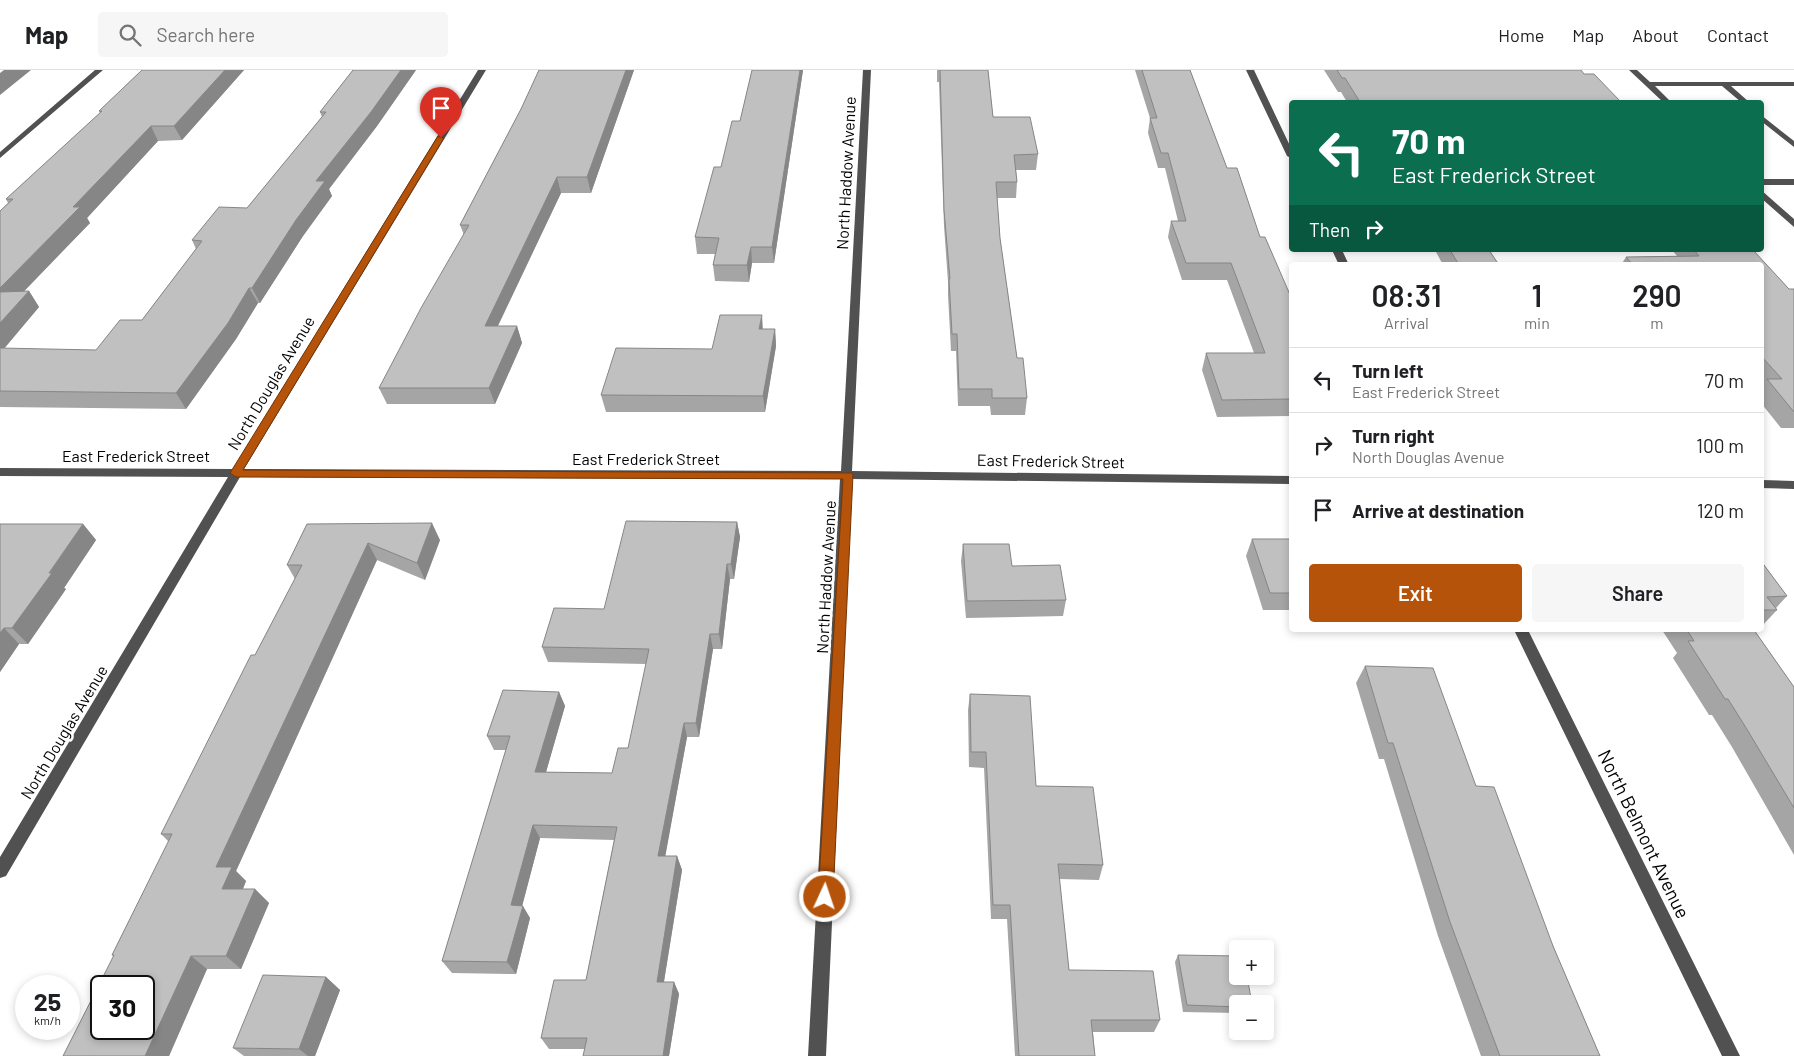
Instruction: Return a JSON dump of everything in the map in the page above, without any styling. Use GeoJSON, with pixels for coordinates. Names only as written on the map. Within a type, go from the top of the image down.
{"type":"FeatureCollection","features":[{"type":"Feature","properties":{"kind":"street"},"geometry":{"type":"LineString","coordinates":[[0,156],[99,70]]}},
{"type":"Feature","properties":{"kind":"street","name":"North Douglas Avenue"},"geometry":{"type":"LineString","coordinates":[[0,871],[236,473],[482,70]]}},
{"type":"Feature","properties":{"kind":"street","name":"North Haddow Avenue"},"geometry":{"type":"LineString","coordinates":[[817,1056],[848,475],[867,70]]}},
{"type":"Feature","properties":{"kind":"street"},"geometry":{"type":"LineString","coordinates":[[1250,70],[1289,152]]}},
{"type":"Feature","properties":{"kind":"street"},"geometry":{"type":"LineString","coordinates":[[1633,70],[1665,100]]}},
{"type":"Feature","properties":{"kind":"street"},"geometry":{"type":"LineString","coordinates":[[1648,84],[1794,84]]}},
{"type":"Feature","properties":{"kind":"street"},"geometry":{"type":"LineString","coordinates":[[1724,84],[1743,100]]}},
{"type":"Feature","properties":{"kind":"street"},"geometry":{"type":"LineString","coordinates":[[1764,120],[1794,145]]}},
{"type":"Feature","properties":{"kind":"street"},"geometry":{"type":"LineString","coordinates":[[1764,182],[1794,182]]}},
{"type":"Feature","properties":{"kind":"street"},"geometry":{"type":"LineString","coordinates":[[1764,196],[1794,224]]}},
{"type":"Feature","properties":{"kind":"street","name":"East Frederick Street"},"geometry":{"type":"LineString","coordinates":[[0,472],[848,475],[1289,480]]}},
{"type":"Feature","properties":{"kind":"street"},"geometry":{"type":"LineString","coordinates":[[1764,484],[1794,485]]}},
{"type":"Feature","properties":{"kind":"street","name":"North Belmont Avenue"},"geometry":{"type":"LineString","coordinates":[[1522,632],[1731,1056]]}},
{"type":"Feature","properties":{"kind":"building"},"geometry":{"type":"Polygon","coordinates":[[[142,70],[225,70],[174,126],[151,126],[73,207],[80,207],[0,288],[0,211],[13,199],[6,199],[102,111],[99,111],[142,70]]]}},
{"type":"Feature","properties":{"kind":"building"},"geometry":{"type":"Polygon","coordinates":[[[353,70],[401,70],[371,112],[316,181],[325,181],[296,220],[252,288],[249,288],[228,323],[176,393],[0,391],[0,348],[96,350],[120,320],[142,320],[202,241],[192,240],[219,207],[247,208],[326,112],[320,112],[353,70]]]}},
{"type":"Feature","properties":{"kind":"building"},"geometry":{"type":"Polygon","coordinates":[[[539,70],[626,70],[587,177],[557,177],[485,326],[517,326],[489,388],[379,388],[421,308],[469,225],[460,225],[521,109],[539,70]]]}},
{"type":"Feature","properties":{"kind":"building"},"geometry":{"type":"Polygon","coordinates":[[[752,70],[800,70],[772,247],[751,247],[747,265],[713,265],[719,238],[695,237],[714,167],[721,167],[732,121],[740,121],[752,70]]]}},
{"type":"Feature","properties":{"kind":"building"},"geometry":{"type":"Polygon","coordinates":[[[940,70],[988,70],[993,117],[1030,117],[1038,154],[1014,155],[1017,182],[996,182],[1000,238],[1017,358],[1023,358],[1027,398],[992,398],[992,389],[959,389],[957,334],[952,334],[950,279],[944,210],[940,70]]]}},
{"type":"Feature","properties":{"kind":"building"},"geometry":{"type":"Polygon","coordinates":[[[1142,70],[1190,70],[1227,168],[1237,168],[1260,237],[1265,237],[1289,292],[1289,399],[1222,400],[1206,353],[1265,353],[1231,263],[1186,263],[1171,221],[1186,221],[1168,153],[1161,153],[1150,118],[1157,118],[1142,70]]]}},
{"type":"Feature","properties":{"kind":"building"},"geometry":{"type":"Polygon","coordinates":[[[1337,70],[1581,70],[1584,74],[1594,74],[1619,100],[1359,100],[1345,78],[1342,78],[1337,70]]]}},
{"type":"Feature","properties":{"kind":"building"},"geometry":{"type":"Polygon","coordinates":[[[1451,252],[1490,252],[1497,262],[1457,262],[1451,252]]]}},
{"type":"Feature","properties":{"kind":"building"},"geometry":{"type":"Polygon","coordinates":[[[1696,252],[1755,252],[1789,289],[1794,289],[1794,412],[1767,379],[1782,379],[1764,359],[1764,262],[1630,262],[1626,257],[1699,256],[1696,252]]]}},
{"type":"Feature","properties":{"kind":"building"},"geometry":{"type":"Polygon","coordinates":[[[29,291],[0,323],[0,292],[29,291]]]}},
{"type":"Feature","properties":{"kind":"building"},"geometry":{"type":"Polygon","coordinates":[[[720,315],[762,315],[759,329],[775,329],[763,396],[601,395],[616,348],[712,349],[720,315]]]}},
{"type":"Feature","properties":{"kind":"building"},"geometry":{"type":"Polygon","coordinates":[[[626,521],[737,522],[731,564],[727,564],[719,634],[710,634],[696,723],[684,723],[658,856],[677,856],[657,982],[674,982],[663,1056],[583,1056],[587,1038],[541,1038],[554,980],[586,980],[617,827],[533,825],[511,905],[523,906],[507,962],[442,961],[510,736],[487,736],[503,690],[559,692],[535,772],[612,773],[618,748],[628,748],[649,649],[542,647],[554,608],[604,609],[626,521]]]}},
{"type":"Feature","properties":{"kind":"building"},"geometry":{"type":"Polygon","coordinates":[[[432,523],[417,563],[368,543],[216,867],[232,867],[222,889],[255,889],[226,956],[191,956],[155,1034],[155,975],[104,975],[172,834],[161,834],[251,655],[255,655],[302,565],[287,565],[307,524],[432,523]]]}},
{"type":"Feature","properties":{"kind":"building"},"geometry":{"type":"Polygon","coordinates":[[[0,524],[83,524],[49,573],[52,573],[12,628],[4,628],[0,633],[0,524]]]}},
{"type":"Feature","properties":{"kind":"building"},"geometry":{"type":"Polygon","coordinates":[[[1252,539],[1289,539],[1289,593],[1270,593],[1252,539]]]}},
{"type":"Feature","properties":{"kind":"building"},"geometry":{"type":"Polygon","coordinates":[[[963,544],[1009,544],[1012,566],[1060,565],[1066,600],[967,601],[963,544]]]}},
{"type":"Feature","properties":{"kind":"building"},"geometry":{"type":"Polygon","coordinates":[[[1764,565],[1787,596],[1767,597],[1777,610],[1764,610],[1764,565]]]}},
{"type":"Feature","properties":{"kind":"building"},"geometry":{"type":"Polygon","coordinates":[[[1688,632],[1755,632],[1794,687],[1794,808],[1728,699],[1725,699],[1688,641],[1694,641],[1688,632]]]}},
{"type":"Feature","properties":{"kind":"building"},"geometry":{"type":"Polygon","coordinates":[[[1365,666],[1433,668],[1476,786],[1494,787],[1553,946],[1600,1056],[1500,1056],[1450,922],[1393,743],[1388,743],[1365,666]]]}},
{"type":"Feature","properties":{"kind":"building"},"geometry":{"type":"Polygon","coordinates":[[[970,694],[1030,696],[1036,786],[1093,787],[1103,865],[1058,864],[1069,970],[1153,971],[1160,1020],[1091,1020],[1095,1056],[1019,1056],[1010,905],[993,905],[986,752],[971,752],[970,694]]]}},
{"type":"Feature","properties":{"kind":"building"},"geometry":{"type":"Polygon","coordinates":[[[1178,955],[1229,956],[1229,985],[1249,985],[1250,995],[1229,995],[1229,1007],[1187,1005],[1178,955]]]}},
{"type":"Feature","properties":{"kind":"building"},"geometry":{"type":"Polygon","coordinates":[[[263,975],[326,977],[299,1049],[233,1048],[263,975]]]}},
{"type":"Feature","properties":{"kind":"building"},"geometry":{"type":"Polygon","coordinates":[[[90,1003],[90,1040],[152,1040],[145,1056],[63,1056],[71,1040],[80,1040],[80,1022],[90,1003]]]}},
{"type":"Feature","properties":{"kind":"route"},"geometry":{"type":"LineString","coordinates":[[441,138],[236,473],[848,475],[825,897]]}}]}
